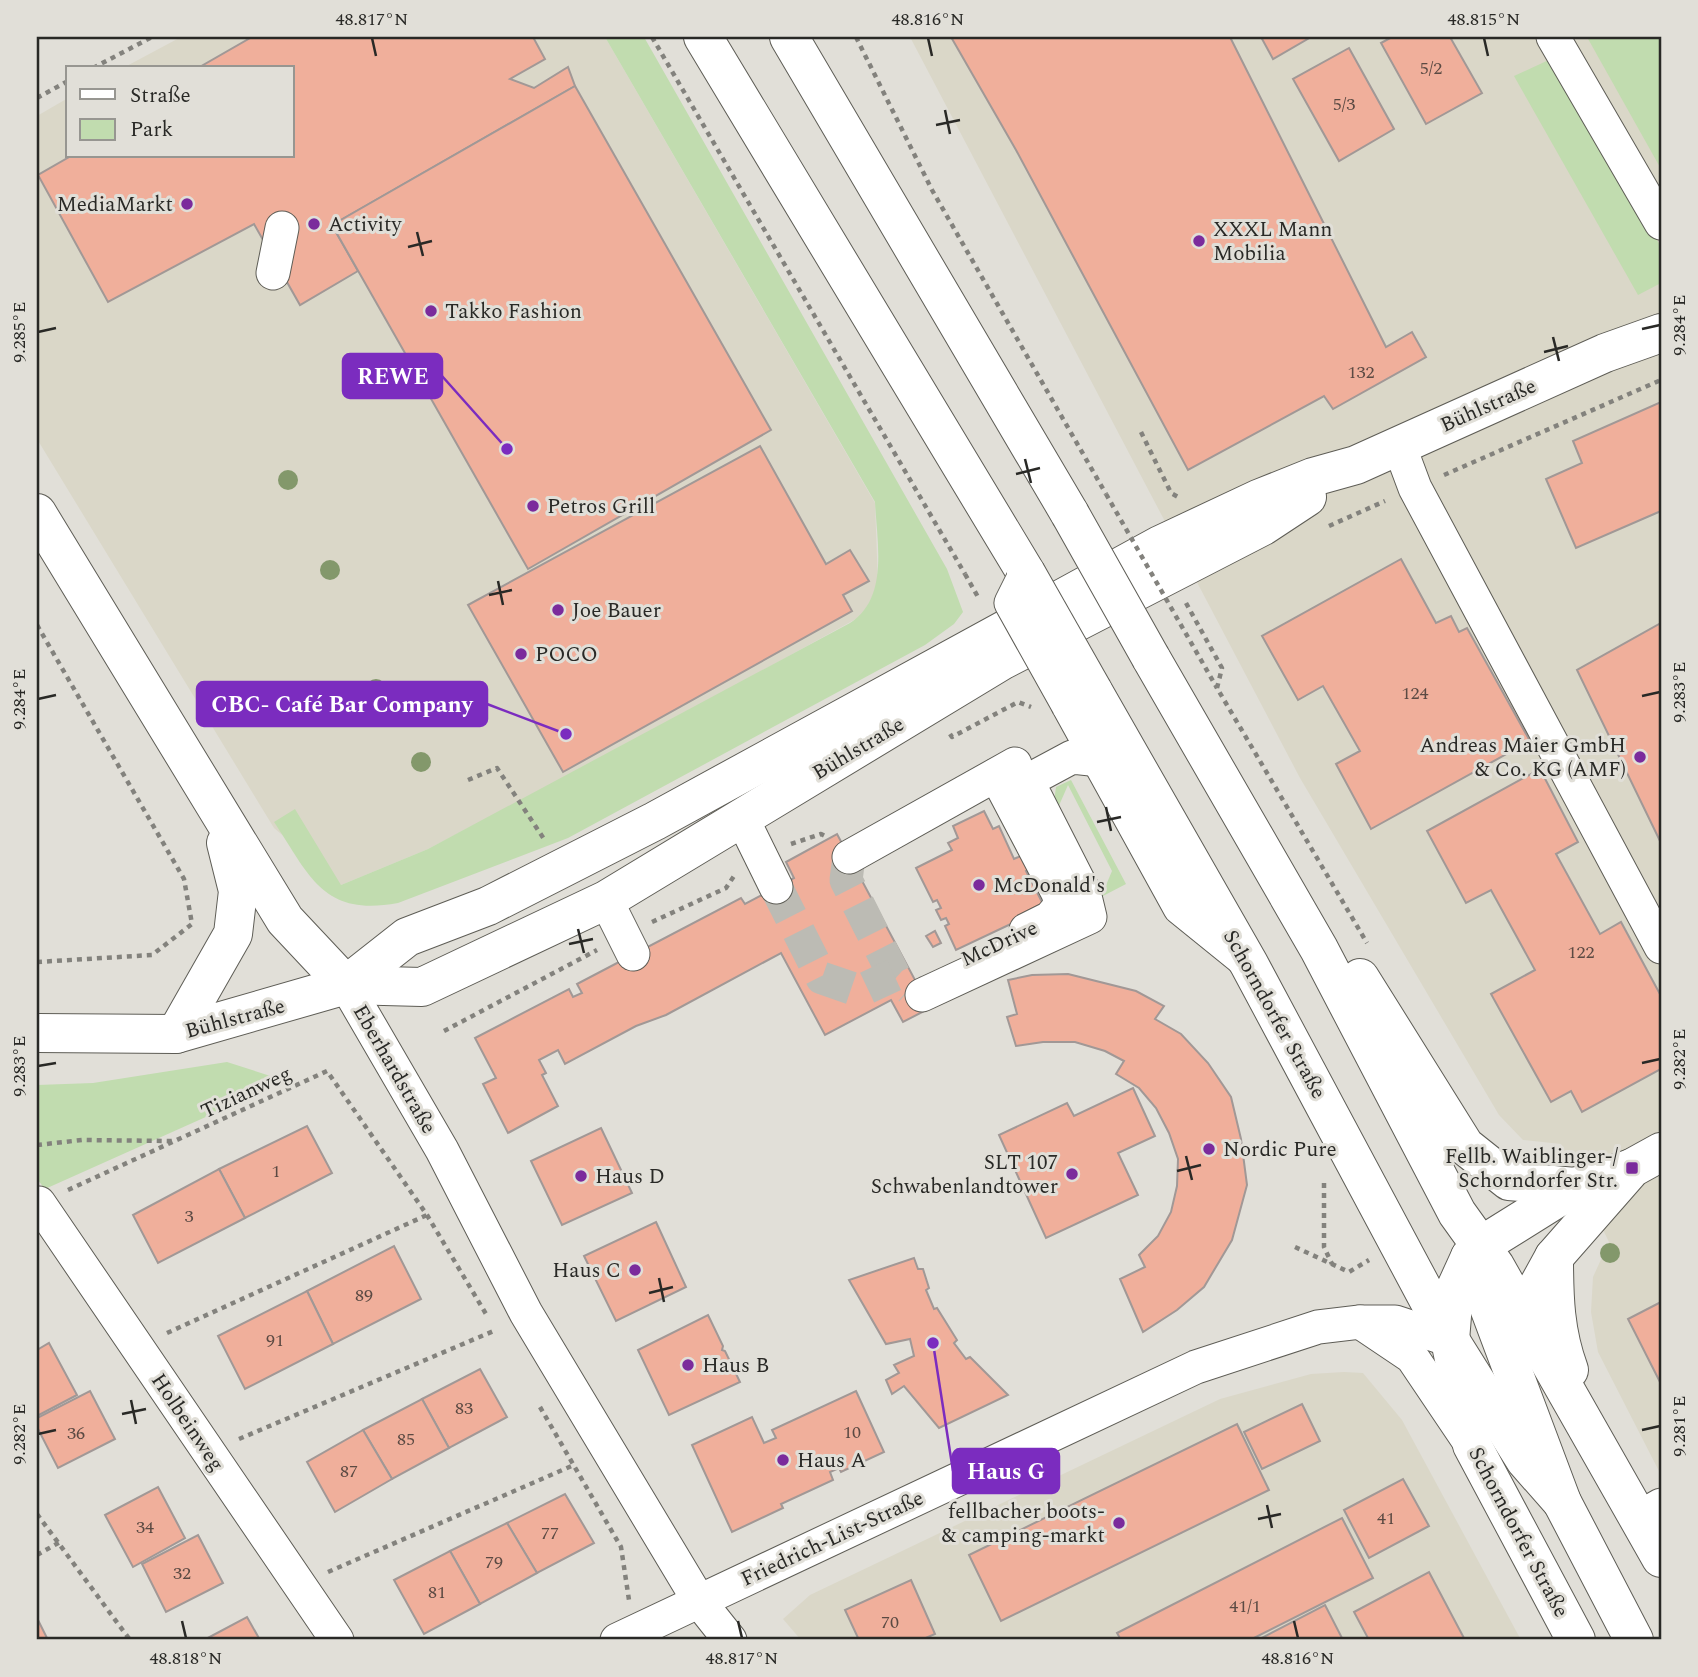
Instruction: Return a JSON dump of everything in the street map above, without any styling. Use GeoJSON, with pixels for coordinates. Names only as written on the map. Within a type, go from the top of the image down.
{"type":"FeatureCollection","features":[{"type":"Feature","properties":{"kind":"main road","name":"Schorndorfer Straße"},"geometry":{"type":"LineString","coordinates":[[704,37],[1019,560],[1081,698],[1249,964],[1450,1340],[1525,1460],[1562,1502]]}},
{"type":"Feature","properties":{"kind":"main road"},"geometry":{"type":"LineString","coordinates":[[789,37],[1070,514],[1319,949],[1476,1251],[1522,1315],[1598,1447],[1651,1511],[1661,1558]]}},
{"type":"Feature","properties":{"kind":"main road","name":"Bühlstraße"},"geometry":{"type":"LineString","coordinates":[[37,1032],[177,1034],[346,985],[422,987],[606,900],[743,820],[1003,660],[1263,527],[1356,465],[1605,353],[1661,333]]}},
{"type":"Feature","properties":{"kind":"main road","name":"Bühlstraße"},"geometry":{"type":"LineString","coordinates":[[346,985],[407,937],[488,906],[655,821],[1160,545],[1258,499],[1312,477],[1356,465]]}},
{"type":"Feature","properties":{"kind":"main road","name":"Eberhardstraße"},"geometry":{"type":"LineString","coordinates":[[37,513],[285,920],[346,985]]}},
{"type":"Feature","properties":{"kind":"main road"},"geometry":{"type":"LineString","coordinates":[[177,1034],[233,934],[238,891],[219,814]]}},
{"type":"Feature","properties":{"kind":"main road"},"geometry":{"type":"LineString","coordinates":[[1319,949],[1362,979],[1465,1146],[1509,1181],[1575,1187]]}},
{"type":"Feature","properties":{"kind":"main road"},"geometry":{"type":"LineString","coordinates":[[1450,1340],[1454,1292],[1476,1251],[1575,1187],[1647,1160]]}},
{"type":"Feature","properties":{"kind":"main road"},"geometry":{"type":"LineString","coordinates":[[1542,1446],[1537,1392],[1522,1315],[1554,1257],[1647,1160]]}},
{"type":"Feature","properties":{"kind":"main road"},"geometry":{"type":"LineString","coordinates":[[1476,1251],[1521,1400],[1542,1446],[1562,1502],[1634,1640]]}},
{"type":"Feature","properties":{"kind":"main road"},"geometry":{"type":"LineString","coordinates":[[1554,1257],[1554,1305],[1558,1339],[1598,1447]]}},
{"type":"Feature","properties":{"kind":"main road","name":"Schorndorfer Straße"},"geometry":{"type":"LineString","coordinates":[[1450,1340],[1472,1445],[1576,1640]]}},
{"type":"Feature","properties":{"kind":"street"},"geometry":{"type":"LineString","coordinates":[[1553,37],[1661,223]]}},
{"type":"Feature","properties":{"kind":"street"},"geometry":{"type":"LineString","coordinates":[[273,273],[282,228]]}},
{"type":"Feature","properties":{"kind":"street"},"geometry":{"type":"LineString","coordinates":[[1399,445],[1415,488],[1661,947]]}},
{"type":"Feature","properties":{"kind":"street"},"geometry":{"type":"LineString","coordinates":[[1081,698],[1100,760],[1180,908],[1249,964]]}},
{"type":"Feature","properties":{"kind":"street"},"geometry":{"type":"LineString","coordinates":[[849,857],[1061,738],[1081,698]]}},
{"type":"Feature","properties":{"kind":"street","name":"McDrive"},"geometry":{"type":"LineString","coordinates":[[996,775],[1058,893],[1060,905],[1050,918],[949,966],[924,974],[917,984],[1090,917],[1084,891],[1032,790],[1031,779],[1072,758],[1100,760]]}},
{"type":"Feature","properties":{"kind":"street"},"geometry":{"type":"LineString","coordinates":[[743,820],[776,887]]}},
{"type":"Feature","properties":{"kind":"street"},"geometry":{"type":"LineString","coordinates":[[606,900],[633,954]]}},
{"type":"Feature","properties":{"kind":"street","name":"Eberhardstraße"},"geometry":{"type":"LineString","coordinates":[[346,985],[442,1150],[486,1241],[526,1313],[699,1601],[730,1640]]}},
{"type":"Feature","properties":{"kind":"street","name":"Holbeinweg"},"geometry":{"type":"LineString","coordinates":[[39,1203],[337,1640]]}},
{"type":"Feature","properties":{"kind":"street"},"geometry":{"type":"LineString","coordinates":[[1360,1322],[1412,1357],[1472,1445]]}},
{"type":"Feature","properties":{"kind":"street","name":"Friedrich-List-Straße"},"geometry":{"type":"LineString","coordinates":[[629,1634],[1196,1367],[1318,1327],[1360,1322],[1395,1322],[1450,1340]]}},
{"type":"Feature","properties":{"kind":"path"},"geometry":{"type":"LineString","coordinates":[[97,66],[152,37]]}},
{"type":"Feature","properties":{"kind":"path"},"geometry":{"type":"LineString","coordinates":[[652,37],[965,574]]}},
{"type":"Feature","properties":{"kind":"path"},"geometry":{"type":"LineString","coordinates":[[856,37],[932,190],[1217,688],[1371,949]]}},
{"type":"Feature","properties":{"kind":"path"},"geometry":{"type":"LineString","coordinates":[[37,98],[66,82]]}},
{"type":"Feature","properties":{"kind":"path"},"geometry":{"type":"LineString","coordinates":[[1140,432],[1171,493]]}},
{"type":"Feature","properties":{"kind":"path"},"geometry":{"type":"LineString","coordinates":[[1182,597],[1222,668],[1217,688]]}},
{"type":"Feature","properties":{"kind":"path"},"geometry":{"type":"LineString","coordinates":[[37,625],[184,879],[192,924],[152,955],[37,962]]}},
{"type":"Feature","properties":{"kind":"path"},"geometry":{"type":"LineString","coordinates":[[958,734],[1018,702]]}},
{"type":"Feature","properties":{"kind":"path"},"geometry":{"type":"LineString","coordinates":[[468,780],[497,768],[545,840]]}},
{"type":"Feature","properties":{"kind":"path","name":"Tizianweg"},"geometry":{"type":"LineString","coordinates":[[39,1203],[327,1071],[427,1215]]}},
{"type":"Feature","properties":{"kind":"path","name":"Tizianweg"},"geometry":{"type":"LineString","coordinates":[[37,1146],[82,1140],[178,1141]]}},
{"type":"Feature","properties":{"kind":"path"},"geometry":{"type":"LineString","coordinates":[[1321,1171],[1325,1190],[1324,1247],[1332,1264]]}},
{"type":"Feature","properties":{"kind":"path"},"geometry":{"type":"LineString","coordinates":[[136,1346],[427,1215],[502,1341]]}},
{"type":"Feature","properties":{"kind":"path"},"geometry":{"type":"LineString","coordinates":[[1295,1247],[1349,1272]]}},
{"type":"Feature","properties":{"kind":"path"},"geometry":{"type":"LineString","coordinates":[[208,1452],[496,1330]]}},
{"type":"Feature","properties":{"kind":"path"},"geometry":{"type":"LineString","coordinates":[[535,1397],[621,1547],[630,1605],[629,1634]]}},
{"type":"Feature","properties":{"kind":"path"},"geometry":{"type":"LineString","coordinates":[[298,1585],[574,1465]]}},
{"type":"Feature","properties":{"kind":"path"},"geometry":{"type":"LineString","coordinates":[[37,1514],[130,1640]]}},
{"type":"Feature","properties":{"kind":"path"},"geometry":{"type":"LineString","coordinates":[[37,1555],[60,1542]]}},
{"type":"Feature","properties":{"kind":"shaded area"},"geometry":{"type":"Polygon","coordinates":[[[181,37],[605,37],[875,503],[878,585],[863,615],[637,740],[428,849],[341,885],[274,828],[37,439],[37,116],[66,99],[66,158],[294,158],[294,66],[127,66],[181,37]]]}},
{"type":"Feature","properties":{"kind":"shaded area"},"geometry":{"type":"Polygon","coordinates":[[[910,37],[1661,37],[1661,1475],[1598,1352],[1591,1312],[1593,1277],[1609,1242],[1561,1144],[1523,1140],[1499,1115],[1300,778],[910,37]]]}},
{"type":"Feature","properties":{"kind":"shaded area"},"geometry":{"type":"Polygon","coordinates":[[[1363,1373],[1402,1420],[1521,1640],[801,1640],[783,1619],[810,1595],[1220,1399],[1311,1374],[1363,1373]]]}},
{"type":"Feature","properties":{"kind":"green space"},"geometry":{"type":"Polygon","coordinates":[[[605,37],[644,37],[947,569],[963,612],[954,624],[925,645],[568,838],[398,903],[373,906],[352,904],[335,898],[321,888],[309,875],[274,822],[295,809],[341,885],[428,849],[850,623],[871,599],[876,585],[878,552],[875,502],[605,37]]]}},
{"type":"Feature","properties":{"kind":"green space"},"geometry":{"type":"Polygon","coordinates":[[[1587,37],[1661,37],[1661,169],[1587,37]]]}},
{"type":"Feature","properties":{"kind":"green space"},"geometry":{"type":"Polygon","coordinates":[[[1553,58],[1661,247],[1661,283],[1638,295],[1514,76],[1553,58]]]}},
{"type":"Feature","properties":{"kind":"green space"},"geometry":{"type":"Polygon","coordinates":[[[1071,780],[1126,884],[1101,897],[1112,871],[1068,785],[1057,810],[1054,802],[1056,787],[1071,780]]]}},
{"type":"Feature","properties":{"kind":"green space"},"geometry":{"type":"Polygon","coordinates":[[[227,1062],[286,1081],[45,1189],[37,1179],[37,1085],[93,1083],[227,1062]]]}},
{"type":"Feature","properties":{"kind":"building"},"geometry":{"type":"Polygon","coordinates":[[[252,37],[533,37],[545,59],[510,79],[534,88],[568,67],[575,86],[332,225],[358,271],[300,305],[254,224],[108,302],[38,175],[68,158],[294,158],[294,66],[201,66],[252,37]]]}},
{"type":"Feature","properties":{"kind":"building","name":"XXXL Mann Mobilia"},"geometry":{"type":"Polygon","coordinates":[[[951,37],[1230,37],[1386,347],[1412,332],[1426,357],[1333,409],[1324,396],[1188,470],[1016,150],[951,37]]]}},
{"type":"Feature","properties":{"kind":"building"},"geometry":{"type":"Polygon","coordinates":[[[1261,37],[1311,37],[1273,59],[1261,37]]]}},
{"type":"Feature","properties":{"kind":"building"},"geometry":{"type":"Polygon","coordinates":[[[1392,37],[1450,37],[1482,93],[1426,124],[1381,43],[1392,37]]]}},
{"type":"Feature","properties":{"kind":"building"},"geometry":{"type":"Polygon","coordinates":[[[1349,48],[1394,129],[1339,161],[1293,79],[1349,48]]]}},
{"type":"Feature","properties":{"kind":"building"},"geometry":{"type":"Polygon","coordinates":[[[575,86],[771,430],[528,569],[332,225],[575,86]]]}},
{"type":"Feature","properties":{"kind":"building"},"geometry":{"type":"Polygon","coordinates":[[[1661,402],[1661,511],[1576,548],[1546,479],[1582,463],[1573,441],[1661,402]]]}},
{"type":"Feature","properties":{"kind":"building"},"geometry":{"type":"Polygon","coordinates":[[[760,446],[826,564],[850,550],[869,581],[843,595],[852,611],[563,772],[468,605],[760,446]]]}},
{"type":"Feature","properties":{"kind":"building"},"geometry":{"type":"Polygon","coordinates":[[[1401,559],[1436,623],[1451,616],[1459,632],[1467,628],[1530,741],[1371,829],[1336,764],[1360,751],[1323,686],[1298,700],[1262,636],[1401,559]]]}},
{"type":"Feature","properties":{"kind":"building","name":"Andreas Maier GmbH & Co. KG (AMF)"},"geometry":{"type":"Polygon","coordinates":[[[1661,623],[1661,843],[1577,670],[1661,623]]]}},
{"type":"Feature","properties":{"kind":"building"},"geometry":{"type":"Polygon","coordinates":[[[1540,769],[1578,842],[1556,854],[1600,934],[1621,922],[1661,996],[1661,1069],[1582,1112],[1571,1091],[1551,1102],[1491,994],[1535,970],[1491,890],[1466,903],[1427,831],[1540,769]]]}},
{"type":"Feature","properties":{"kind":"building","name":"McDonald's"},"geometry":{"type":"Polygon","coordinates":[[[984,811],[993,829],[999,826],[1014,859],[1027,853],[1034,867],[1026,871],[1043,904],[1015,922],[956,950],[945,926],[949,924],[946,918],[941,920],[936,910],[941,908],[937,900],[933,902],[916,868],[952,850],[948,843],[958,838],[953,826],[984,811]]]}},
{"type":"Feature","properties":{"kind":"building"},"geometry":{"type":"Polygon","coordinates":[[[837,834],[930,1008],[903,1022],[891,1000],[825,1035],[781,953],[666,1015],[636,1026],[565,1064],[558,1050],[539,1060],[546,1073],[542,1075],[558,1106],[508,1133],[483,1084],[496,1078],[475,1038],[569,989],[573,997],[582,993],[577,984],[741,898],[745,904],[794,878],[786,862],[837,834]]]}},
{"type":"Feature","properties":{"kind":"building"},"geometry":{"type":"Polygon","coordinates":[[[935,931],[941,943],[933,947],[926,936],[935,931]]]}},
{"type":"Feature","properties":{"kind":"building","name":"Nordic Pure"},"geometry":{"type":"Polygon","coordinates":[[[1068,974],[1136,991],[1164,1006],[1155,1019],[1181,1034],[1208,1063],[1231,1097],[1241,1139],[1247,1185],[1232,1240],[1204,1287],[1177,1310],[1143,1332],[1120,1279],[1145,1267],[1139,1255],[1158,1236],[1171,1212],[1177,1186],[1178,1159],[1156,1108],[1139,1088],[1116,1074],[1124,1061],[1105,1051],[1075,1042],[1043,1042],[1016,1046],[1007,1017],[1017,1014],[1008,980],[1032,975],[1068,974]]]}},
{"type":"Feature","properties":{"kind":"building","name":"SLT 107 Schwabenlandtower"},"geometry":{"type":"Polygon","coordinates":[[[1133,1088],[1155,1136],[1118,1153],[1138,1195],[1046,1238],[999,1135],[1067,1103],[1074,1116],[1133,1088]]]}},
{"type":"Feature","properties":{"kind":"building"},"geometry":{"type":"Polygon","coordinates":[[[307,1126],[332,1173],[245,1218],[219,1169],[307,1126]]]}},
{"type":"Feature","properties":{"kind":"building","name":"Haus D"},"geometry":{"type":"Polygon","coordinates":[[[601,1128],[632,1193],[562,1225],[531,1161],[601,1128]]]}},
{"type":"Feature","properties":{"kind":"building"},"geometry":{"type":"Polygon","coordinates":[[[219,1169],[245,1218],[158,1263],[133,1215],[219,1169]]]}},
{"type":"Feature","properties":{"kind":"building","name":"Haus C"},"geometry":{"type":"Polygon","coordinates":[[[656,1222],[686,1287],[616,1321],[584,1256],[656,1222]]]}},
{"type":"Feature","properties":{"kind":"building"},"geometry":{"type":"Polygon","coordinates":[[[394,1246],[421,1299],[333,1344],[307,1291],[394,1246]]]}},
{"type":"Feature","properties":{"kind":"building"},"geometry":{"type":"Polygon","coordinates":[[[914,1258],[918,1269],[923,1269],[929,1288],[926,1290],[934,1309],[937,1308],[957,1340],[954,1343],[966,1359],[970,1357],[1008,1395],[939,1428],[904,1386],[892,1394],[886,1380],[899,1373],[894,1365],[914,1356],[910,1339],[886,1344],[849,1280],[914,1258]]]}},
{"type":"Feature","properties":{"kind":"building"},"geometry":{"type":"Polygon","coordinates":[[[307,1291],[333,1344],[245,1389],[218,1336],[307,1291]]]}},
{"type":"Feature","properties":{"kind":"building"},"geometry":{"type":"Polygon","coordinates":[[[1661,1302],[1661,1384],[1628,1319],[1661,1302]]]}},
{"type":"Feature","properties":{"kind":"building","name":"Haus B"},"geometry":{"type":"Polygon","coordinates":[[[708,1315],[723,1346],[722,1350],[725,1351],[740,1382],[669,1415],[638,1350],[708,1315]]]}},
{"type":"Feature","properties":{"kind":"building"},"geometry":{"type":"Polygon","coordinates":[[[49,1343],[77,1395],[37,1416],[37,1350],[49,1343]]]}},
{"type":"Feature","properties":{"kind":"building"},"geometry":{"type":"Polygon","coordinates":[[[480,1369],[507,1417],[449,1448],[422,1399],[480,1369]]]}},
{"type":"Feature","properties":{"kind":"building"},"geometry":{"type":"Polygon","coordinates":[[[90,1391],[115,1439],[58,1468],[37,1427],[37,1418],[90,1391]]]}},
{"type":"Feature","properties":{"kind":"building","name":"Haus A"},"geometry":{"type":"Polygon","coordinates":[[[856,1391],[884,1452],[841,1472],[839,1468],[830,1472],[833,1480],[781,1504],[783,1508],[732,1532],[692,1445],[752,1417],[764,1443],[776,1438],[772,1430],[856,1391]]]}},
{"type":"Feature","properties":{"kind":"building"},"geometry":{"type":"Polygon","coordinates":[[[422,1399],[449,1448],[392,1479],[363,1430],[422,1399]]]}},
{"type":"Feature","properties":{"kind":"building"},"geometry":{"type":"Polygon","coordinates":[[[1302,1404],[1320,1441],[1262,1469],[1244,1432],[1302,1404]]]}},
{"type":"Feature","properties":{"kind":"building","name":"fellbacher boots- & camping-markt"},"geometry":{"type":"Polygon","coordinates":[[[1237,1424],[1269,1490],[1001,1621],[969,1555],[1237,1424]]]}},
{"type":"Feature","properties":{"kind":"building"},"geometry":{"type":"Polygon","coordinates":[[[363,1430],[392,1479],[335,1512],[307,1462],[363,1430]]]}},
{"type":"Feature","properties":{"kind":"building"},"geometry":{"type":"Polygon","coordinates":[[[1403,1479],[1429,1526],[1369,1558],[1344,1510],[1403,1479]]]}},
{"type":"Feature","properties":{"kind":"building"},"geometry":{"type":"Polygon","coordinates":[[[158,1487],[185,1538],[133,1567],[105,1515],[158,1487]]]}},
{"type":"Feature","properties":{"kind":"building"},"geometry":{"type":"Polygon","coordinates":[[[565,1494],[594,1543],[537,1573],[507,1523],[565,1494]]]}},
{"type":"Feature","properties":{"kind":"building"},"geometry":{"type":"Polygon","coordinates":[[[1342,1518],[1373,1578],[1250,1640],[1121,1640],[1117,1633],[1342,1518]]]}},
{"type":"Feature","properties":{"kind":"building"},"geometry":{"type":"Polygon","coordinates":[[[507,1523],[537,1573],[480,1604],[450,1551],[507,1523]]]}},
{"type":"Feature","properties":{"kind":"building"},"geometry":{"type":"Polygon","coordinates":[[[198,1535],[223,1583],[166,1612],[142,1564],[198,1535]]]}},
{"type":"Feature","properties":{"kind":"building"},"geometry":{"type":"Polygon","coordinates":[[[450,1551],[480,1604],[424,1634],[394,1580],[450,1551]]]}},
{"type":"Feature","properties":{"kind":"building"},"geometry":{"type":"Polygon","coordinates":[[[1429,1572],[1465,1640],[1369,1640],[1354,1612],[1429,1572]]]}},
{"type":"Feature","properties":{"kind":"building"},"geometry":{"type":"Polygon","coordinates":[[[911,1580],[935,1634],[921,1640],[859,1640],[845,1610],[911,1580]]]}},
{"type":"Feature","properties":{"kind":"building"},"geometry":{"type":"Polygon","coordinates":[[[1325,1605],[1343,1640],[1258,1640],[1325,1605]]]}},
{"type":"Feature","properties":{"kind":"building"},"geometry":{"type":"Polygon","coordinates":[[[247,1617],[260,1640],[204,1640],[247,1617]]]}},
{"type":"Feature","properties":{"kind":"building"},"geometry":{"type":"Polygon","coordinates":[[[37,1618],[48,1640],[37,1640],[37,1618]]]}},
{"type":"Feature","properties":{"kind":"tunnel"},"geometry":{"type":"LineString","coordinates":[[849,857],[846,880],[894,975],[910,989]]}},
{"type":"Feature","properties":{"kind":"tunnel"},"geometry":{"type":"LineString","coordinates":[[776,887],[822,978],[860,991],[894,975]]}},
{"type":"Feature","properties":{"kind":"place","name":"MediaMarkt"},"geometry":{"type":"Point","coordinates":[187,204]}},
{"type":"Feature","properties":{"kind":"place","name":"Activity"},"geometry":{"type":"Point","coordinates":[314,224]}},
{"type":"Feature","properties":{"kind":"place","name":"XXXL Mann Mobilia"},"geometry":{"type":"Point","coordinates":[1199,241]}},
{"type":"Feature","properties":{"kind":"place","name":"Takko Fashion"},"geometry":{"type":"Point","coordinates":[431,311]}},
{"type":"Feature","properties":{"kind":"place","name":"REWE"},"geometry":{"type":"Point","coordinates":[507,449]}},
{"type":"Feature","properties":{"kind":"place","name":"Petros Grill"},"geometry":{"type":"Point","coordinates":[533,506]}},
{"type":"Feature","properties":{"kind":"place","name":"Joe Bauer"},"geometry":{"type":"Point","coordinates":[558,610]}},
{"type":"Feature","properties":{"kind":"place","name":"POCO"},"geometry":{"type":"Point","coordinates":[521,654]}},
{"type":"Feature","properties":{"kind":"place","name":"CBC- Café Bar Company"},"geometry":{"type":"Point","coordinates":[566,734]}},
{"type":"Feature","properties":{"kind":"place","name":"Andreas Maier GmbH & Co. KG (AMF)"},"geometry":{"type":"Point","coordinates":[1640,757]}},
{"type":"Feature","properties":{"kind":"place","name":"McDonald's"},"geometry":{"type":"Point","coordinates":[979,885]}},
{"type":"Feature","properties":{"kind":"place","name":"Nordic Pure"},"geometry":{"type":"Point","coordinates":[1209,1149]}},
{"type":"Feature","properties":{"kind":"place","name":"Fellb. Waiblinger-/ Schorndorfer Str."},"geometry":{"type":"Point","coordinates":[1632,1168]}},
{"type":"Feature","properties":{"kind":"place","name":"SLT 107 Schwabenlandtower"},"geometry":{"type":"Point","coordinates":[1072,1174]}},
{"type":"Feature","properties":{"kind":"place","name":"Haus D"},"geometry":{"type":"Point","coordinates":[581,1176]}},
{"type":"Feature","properties":{"kind":"place","name":"Haus C"},"geometry":{"type":"Point","coordinates":[635,1270]}},
{"type":"Feature","properties":{"kind":"place","name":"Haus G"},"geometry":{"type":"Point","coordinates":[933,1343]}},
{"type":"Feature","properties":{"kind":"place","name":"Haus B"},"geometry":{"type":"Point","coordinates":[688,1365]}},
{"type":"Feature","properties":{"kind":"place","name":"Haus A"},"geometry":{"type":"Point","coordinates":[783,1460]}},
{"type":"Feature","properties":{"kind":"place","name":"fellbacher boots- & camping-markt"},"geometry":{"type":"Point","coordinates":[1119,1523]}}]}
